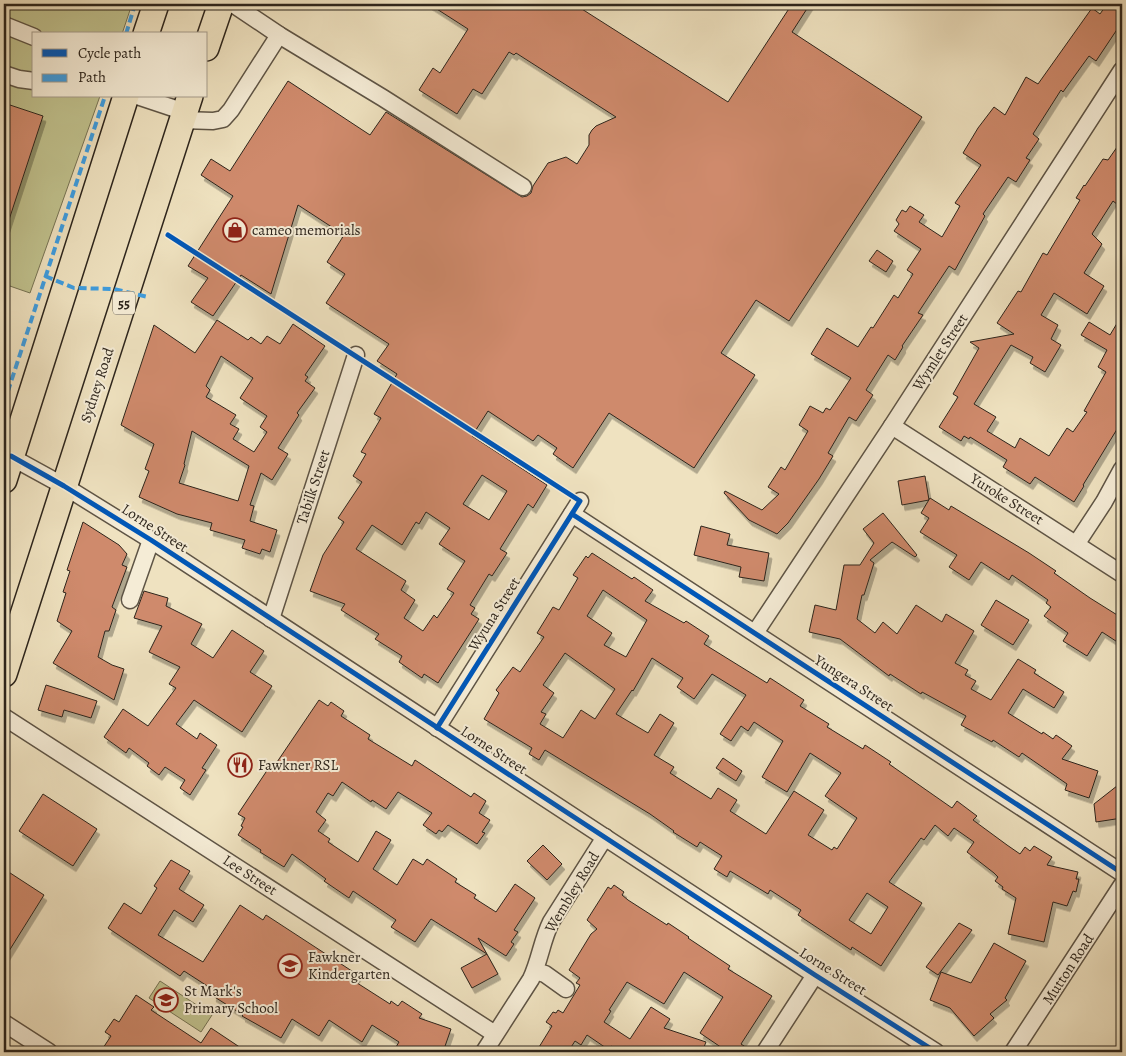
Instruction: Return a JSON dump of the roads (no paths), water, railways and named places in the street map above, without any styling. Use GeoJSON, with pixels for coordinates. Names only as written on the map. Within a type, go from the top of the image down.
{"type":"FeatureCollection","features":[{"type":"Feature","properties":{"kind":"highway"},"geometry":{"type":"LineString","coordinates":[[147,32],[156,4]]}},
{"type":"Feature","properties":{"kind":"highway"},"geometry":{"type":"LineString","coordinates":[[208,42],[221,4]]}},
{"type":"Feature","properties":{"kind":"highway"},"geometry":{"type":"LineString","coordinates":[[4,480],[7,454],[125,98]]}},
{"type":"Feature","properties":{"kind":"highway","name":"Sydney Road"},"geometry":{"type":"LineString","coordinates":[[4,674],[186,109]]}},
{"type":"Feature","properties":{"kind":"street"},"geometry":{"type":"LineString","coordinates":[[233,4],[279,35],[383,98],[523,187]]}},
{"type":"Feature","properties":{"kind":"street"},"geometry":{"type":"LineString","coordinates":[[4,25],[32,36]]}},
{"type":"Feature","properties":{"kind":"street"},"geometry":{"type":"LineString","coordinates":[[145,98],[186,109],[213,121],[223,119],[231,110],[279,35]]}},
{"type":"Feature","properties":{"kind":"street","name":"Wymlet Street"},"geometry":{"type":"LineString","coordinates":[[755,633],[892,426],[1122,70]]}},
{"type":"Feature","properties":{"kind":"street"},"geometry":{"type":"LineString","coordinates":[[4,74],[32,82]]}},
{"type":"Feature","properties":{"kind":"street","name":"Tabilk Street"},"geometry":{"type":"LineString","coordinates":[[271,619],[356,355]]}},
{"type":"Feature","properties":{"kind":"street","name":"Yuroke Street"},"geometry":{"type":"LineString","coordinates":[[892,426],[1077,543],[1122,574]]}},
{"type":"Feature","properties":{"kind":"street","name":"Lorne Street"},"geometry":{"type":"LineString","coordinates":[[7,454],[64,486],[151,540],[815,975],[936,1052]]}},
{"type":"Feature","properties":{"kind":"street"},"geometry":{"type":"LineString","coordinates":[[1077,543],[1104,502],[1122,469]]}},
{"type":"Feature","properties":{"kind":"street","name":"Yungera Street"},"geometry":{"type":"LineString","coordinates":[[576,508],[755,633],[1122,872]]}},
{"type":"Feature","properties":{"kind":"street","name":"Wyuna Street"},"geometry":{"type":"LineString","coordinates":[[437,728],[576,508]]}},
{"type":"Feature","properties":{"kind":"street"},"geometry":{"type":"LineString","coordinates":[[130,600],[151,540]]}},
{"type":"Feature","properties":{"kind":"street","name":"Lee Street"},"geometry":{"type":"LineString","coordinates":[[4,718],[495,1034]]}},
{"type":"Feature","properties":{"kind":"street","name":"Wembley Road"},"geometry":{"type":"LineString","coordinates":[[484,1052],[535,971],[545,935],[551,922],[605,837]]}},
{"type":"Feature","properties":{"kind":"street","name":"Mutton Road"},"geometry":{"type":"LineString","coordinates":[[1013,1052],[1122,885]]}},
{"type":"Feature","properties":{"kind":"street"},"geometry":{"type":"LineString","coordinates":[[535,971],[545,974],[566,988]]}},
{"type":"Feature","properties":{"kind":"street"},"geometry":{"type":"LineString","coordinates":[[765,1052],[815,975]]}},
{"type":"Feature","properties":{"kind":"street"},"geometry":{"type":"LineString","coordinates":[[5,1026],[49,1052]]}},
{"type":"Feature","properties":{"kind":"place","name":"cameo memorials"},"geometry":{"type":"Point","coordinates":[235,230]}},
{"type":"Feature","properties":{"kind":"place","name":"Fawkner RSL"},"geometry":{"type":"Point","coordinates":[240,765]}},
{"type":"Feature","properties":{"kind":"place","name":"Fawkner Kindergarten"},"geometry":{"type":"Point","coordinates":[290,966]}},
{"type":"Feature","properties":{"kind":"place","name":"St Mark's Primary School"},"geometry":{"type":"Point","coordinates":[166,1000]}}]}
